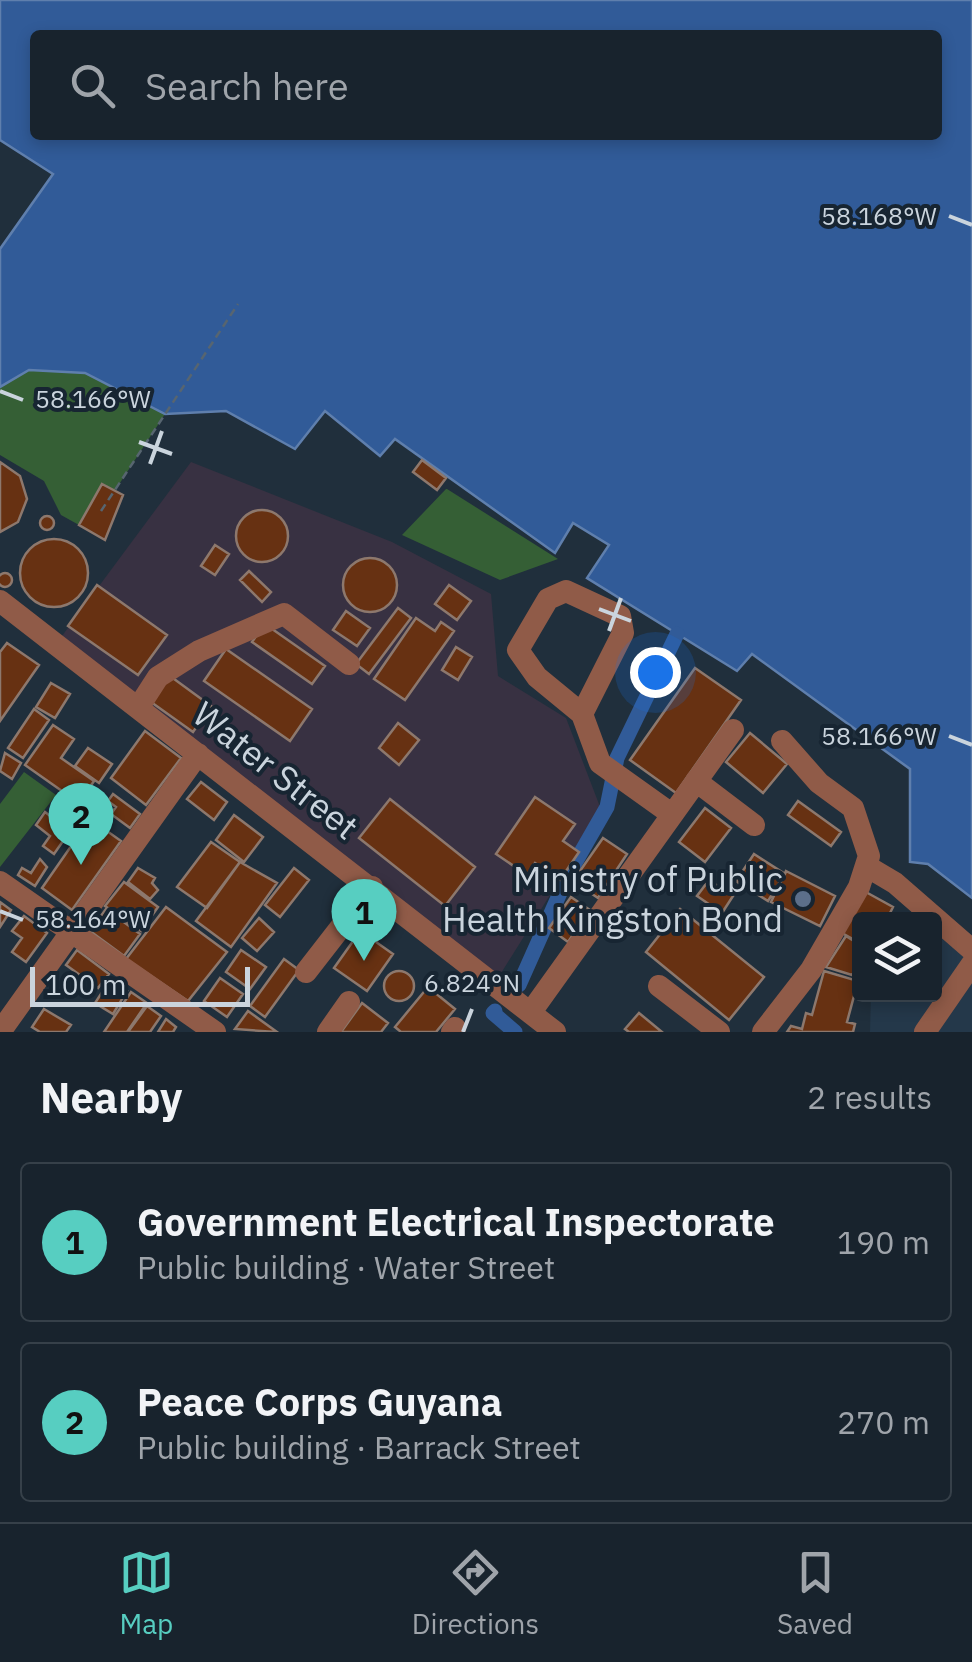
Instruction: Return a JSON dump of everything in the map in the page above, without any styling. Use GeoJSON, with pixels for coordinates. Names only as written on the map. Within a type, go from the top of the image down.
{"type":"FeatureCollection","features":[{"type":"Feature","properties":{"kind":"street"},"geometry":{"type":"LineString","coordinates":[[582,714],[623,633],[620,616],[566,592],[548,599],[518,650],[537,677],[582,714],[600,763],[670,813]]}},
{"type":"Feature","properties":{"kind":"street","name":"Water Street"},"geometry":{"type":"LineString","coordinates":[[0,601],[556,1032]]}},
{"type":"Feature","properties":{"kind":"street"},"geometry":{"type":"LineString","coordinates":[[138,708],[158,677],[199,651],[284,614],[349,664]]}},
{"type":"Feature","properties":{"kind":"street"},"geometry":{"type":"LineString","coordinates":[[531,1012],[732,730]]}},
{"type":"Feature","properties":{"kind":"street"},"geometry":{"type":"LineString","coordinates":[[763,1032],[810,970],[868,867],[868,850],[852,808],[819,783],[782,741]]}},
{"type":"Feature","properties":{"kind":"street"},"geometry":{"type":"LineString","coordinates":[[0,1032],[198,754]]}},
{"type":"Feature","properties":{"kind":"street"},"geometry":{"type":"LineString","coordinates":[[696,780],[754,825]]}},
{"type":"Feature","properties":{"kind":"street"},"geometry":{"type":"LineString","coordinates":[[868,867],[895,883],[972,950]]}},
{"type":"Feature","properties":{"kind":"street"},"geometry":{"type":"LineString","coordinates":[[0,882],[215,1032]]}},
{"type":"Feature","properties":{"kind":"street"},"geometry":{"type":"LineString","coordinates":[[306,972],[372,887]]}},
{"type":"Feature","properties":{"kind":"street"},"geometry":{"type":"LineString","coordinates":[[928,1031],[965,994],[972,964]]}},
{"type":"Feature","properties":{"kind":"street"},"geometry":{"type":"LineString","coordinates":[[660,986],[718,1032]]}},
{"type":"Feature","properties":{"kind":"street"},"geometry":{"type":"LineString","coordinates":[[328,1032],[349,1002]]}},
{"type":"Feature","properties":{"kind":"path"},"geometry":{"type":"LineString","coordinates":[[101,512],[238,304]]}},
{"type":"Feature","properties":{"kind":"shaded area"},"geometry":{"type":"Polygon","coordinates":[[[191,462],[392,542],[491,594],[498,676],[566,718],[602,812],[498,978],[62,636],[191,462]]]}},
{"type":"Feature","properties":{"kind":"shaded area"},"geometry":{"type":"Polygon","coordinates":[[[945,916],[972,935],[972,1032],[870,1032],[871,1002],[942,1002],[945,916]]]}},
{"type":"Feature","properties":{"kind":"green space"},"geometry":{"type":"Polygon","coordinates":[[[29,370],[85,373],[165,414],[114,492],[102,484],[79,525],[61,515],[44,481],[0,455],[0,387],[29,370]]]}},
{"type":"Feature","properties":{"kind":"green space"},"geometry":{"type":"Polygon","coordinates":[[[446,489],[558,559],[500,580],[402,535],[446,489]]]}},
{"type":"Feature","properties":{"kind":"green space"},"geometry":{"type":"Polygon","coordinates":[[[24,772],[56,795],[0,867],[0,804],[24,772]]]}},
{"type":"Feature","properties":{"kind":"water"},"geometry":{"type":"Polygon","coordinates":[[[0,0],[972,0],[972,898],[928,864],[910,862],[910,769],[752,654],[737,671],[587,578],[609,545],[573,523],[555,553],[395,439],[380,456],[325,411],[295,449],[226,411],[165,414],[85,373],[29,370],[0,387],[0,249],[53,174],[0,140],[0,0]]]}},
{"type":"Feature","properties":{"kind":"building"},"geometry":{"type":"Polygon","coordinates":[[[422,460],[446,478],[437,490],[413,472],[422,460]]]}},
{"type":"Feature","properties":{"kind":"building"},"geometry":{"type":"Polygon","coordinates":[[[0,462],[20,476],[27,499],[18,522],[0,532],[0,462]]]}},
{"type":"Feature","properties":{"kind":"building"},"geometry":{"type":"Polygon","coordinates":[[[102,484],[123,495],[105,540],[79,525],[102,484]]]}},
{"type":"Feature","properties":{"kind":"building"},"geometry":{"type":"Polygon","coordinates":[[[262,510],[281,517],[288,536],[281,555],[262,562],[243,555],[236,536],[243,517],[262,510]]]}},
{"type":"Feature","properties":{"kind":"building"},"geometry":{"type":"Polygon","coordinates":[[[47,516],[54,523],[47,530],[40,523],[47,516]]]}},
{"type":"Feature","properties":{"kind":"building"},"geometry":{"type":"Polygon","coordinates":[[[54,539],[78,549],[88,573],[78,597],[54,607],[30,597],[20,573],[30,549],[54,539]]]}},
{"type":"Feature","properties":{"kind":"building"},"geometry":{"type":"Polygon","coordinates":[[[215,545],[229,554],[215,575],[201,566],[215,545]]]}},
{"type":"Feature","properties":{"kind":"building"},"geometry":{"type":"Polygon","coordinates":[[[370,558],[389,566],[397,585],[389,604],[370,612],[351,604],[343,585],[351,566],[370,558]]]}},
{"type":"Feature","properties":{"kind":"building"},"geometry":{"type":"Polygon","coordinates":[[[249,571],[271,592],[262,602],[240,580],[249,571]]]}},
{"type":"Feature","properties":{"kind":"building"},"geometry":{"type":"Polygon","coordinates":[[[0,575],[10,575],[10,585],[0,585],[0,575]]]}},
{"type":"Feature","properties":{"kind":"building"},"geometry":{"type":"Polygon","coordinates":[[[97,585],[167,635],[138,675],[68,626],[97,585]]]}},
{"type":"Feature","properties":{"kind":"building"},"geometry":{"type":"Polygon","coordinates":[[[449,585],[471,601],[457,620],[435,604],[449,585]]]}},
{"type":"Feature","properties":{"kind":"building"},"geometry":{"type":"Polygon","coordinates":[[[398,608],[411,618],[369,674],[356,664],[398,608]]]}},
{"type":"Feature","properties":{"kind":"building"},"geometry":{"type":"Polygon","coordinates":[[[346,611],[370,628],[357,646],[333,630],[346,611]]]}},
{"type":"Feature","properties":{"kind":"building"},"geometry":{"type":"Polygon","coordinates":[[[416,618],[435,631],[441,622],[454,631],[405,700],[374,679],[416,618]]]}},
{"type":"Feature","properties":{"kind":"building"},"geometry":{"type":"Polygon","coordinates":[[[265,624],[325,666],[312,684],[252,642],[265,624]]]}},
{"type":"Feature","properties":{"kind":"building"},"geometry":{"type":"Polygon","coordinates":[[[7,643],[39,665],[0,721],[0,652],[7,643]]]}},
{"type":"Feature","properties":{"kind":"building"},"geometry":{"type":"Polygon","coordinates":[[[456,647],[472,657],[458,680],[442,670],[456,647]]]}},
{"type":"Feature","properties":{"kind":"building"},"geometry":{"type":"Polygon","coordinates":[[[226,649],[312,709],[290,741],[204,681],[226,649]]]}},
{"type":"Feature","properties":{"kind":"building"},"geometry":{"type":"Polygon","coordinates":[[[695,668],[741,700],[676,793],[630,760],[695,668]]]}},
{"type":"Feature","properties":{"kind":"building"},"geometry":{"type":"Polygon","coordinates":[[[170,676],[211,706],[193,732],[151,702],[170,676]]]}},
{"type":"Feature","properties":{"kind":"building"},"geometry":{"type":"Polygon","coordinates":[[[51,683],[70,694],[55,718],[36,707],[51,683]]]}},
{"type":"Feature","properties":{"kind":"building"},"geometry":{"type":"Polygon","coordinates":[[[34,709],[49,720],[23,758],[8,748],[34,709]]]}},
{"type":"Feature","properties":{"kind":"building"},"geometry":{"type":"Polygon","coordinates":[[[398,723],[419,740],[399,765],[379,748],[398,723]]]}},
{"type":"Feature","properties":{"kind":"building"},"geometry":{"type":"Polygon","coordinates":[[[53,725],[74,739],[61,758],[94,781],[79,803],[25,765],[53,725]]]}},
{"type":"Feature","properties":{"kind":"building"},"geometry":{"type":"Polygon","coordinates":[[[145,731],[181,758],[146,805],[111,778],[145,731]]]}},
{"type":"Feature","properties":{"kind":"building"},"geometry":{"type":"Polygon","coordinates":[[[750,733],[787,764],[763,793],[726,762],[750,733]]]}},
{"type":"Feature","properties":{"kind":"building"},"geometry":{"type":"Polygon","coordinates":[[[88,748],[112,764],[99,783],[75,766],[88,748]]]}},
{"type":"Feature","properties":{"kind":"building"},"geometry":{"type":"Polygon","coordinates":[[[5,753],[21,763],[12,779],[0,771],[5,753]]]}},
{"type":"Feature","properties":{"kind":"building"},"geometry":{"type":"Polygon","coordinates":[[[201,782],[227,802],[214,820],[187,799],[201,782]]]}},
{"type":"Feature","properties":{"kind":"building"},"geometry":{"type":"Polygon","coordinates":[[[113,794],[140,814],[130,828],[111,814],[116,807],[108,801],[113,794]]]}},
{"type":"Feature","properties":{"kind":"building"},"geometry":{"type":"Polygon","coordinates":[[[535,797],[575,824],[563,841],[579,852],[560,880],[535,863],[527,875],[496,854],[535,797]]]}},
{"type":"Feature","properties":{"kind":"building"},"geometry":{"type":"Polygon","coordinates":[[[390,799],[475,867],[445,906],[359,838],[390,799]]]}},
{"type":"Feature","properties":{"kind":"building"},"geometry":{"type":"Polygon","coordinates":[[[798,801],[841,832],[831,846],[788,815],[798,801]]]}},
{"type":"Feature","properties":{"kind":"building"},"geometry":{"type":"Polygon","coordinates":[[[705,808],[731,828],[705,862],[679,842],[705,808]]]}},
{"type":"Feature","properties":{"kind":"building"},"geometry":{"type":"Polygon","coordinates":[[[45,812],[70,831],[54,854],[43,846],[50,836],[36,825],[45,812]]]}},
{"type":"Feature","properties":{"kind":"building"},"geometry":{"type":"Polygon","coordinates":[[[234,815],[263,837],[244,862],[216,840],[234,815]]]}},
{"type":"Feature","properties":{"kind":"building"},"geometry":{"type":"Polygon","coordinates":[[[90,819],[121,841],[72,910],[42,888],[90,819]]]}},
{"type":"Feature","properties":{"kind":"building"},"geometry":{"type":"Polygon","coordinates":[[[603,838],[627,854],[598,898],[573,881],[603,838]]]}},
{"type":"Feature","properties":{"kind":"building"},"geometry":{"type":"Polygon","coordinates":[[[211,842],[240,862],[207,908],[177,887],[211,842]]]}},
{"type":"Feature","properties":{"kind":"building"},"geometry":{"type":"Polygon","coordinates":[[[754,854],[785,874],[768,901],[736,881],[754,854]]]}},
{"type":"Feature","properties":{"kind":"building"},"geometry":{"type":"Polygon","coordinates":[[[40,859],[47,867],[35,886],[18,875],[22,868],[31,873],[40,859]]]}},
{"type":"Feature","properties":{"kind":"building"},"geometry":{"type":"Polygon","coordinates":[[[240,862],[277,883],[231,947],[196,921],[240,862]]]}},
{"type":"Feature","properties":{"kind":"building"},"geometry":{"type":"Polygon","coordinates":[[[138,868],[155,878],[152,883],[158,890],[150,899],[128,882],[138,868]]]}},
{"type":"Feature","properties":{"kind":"building"},"geometry":{"type":"Polygon","coordinates":[[[294,868],[309,880],[280,917],[265,905],[294,868]]]}},
{"type":"Feature","properties":{"kind":"building","name":"Ministry of Public Health Kingston Bond"},"geometry":{"type":"Polygon","coordinates":[[[786,871],[835,896],[820,926],[771,902],[786,871]]]}},
{"type":"Feature","properties":{"kind":"building"},"geometry":{"type":"Polygon","coordinates":[[[709,880],[733,896],[722,913],[697,896],[709,880]]]}},
{"type":"Feature","properties":{"kind":"building"},"geometry":{"type":"Polygon","coordinates":[[[124,882],[158,907],[141,931],[105,906],[124,882]]]}},
{"type":"Feature","properties":{"kind":"building"},"geometry":{"type":"Polygon","coordinates":[[[864,891],[893,907],[890,912],[853,912],[864,891]]]}},
{"type":"Feature","properties":{"kind":"building"},"geometry":{"type":"Polygon","coordinates":[[[571,897],[590,910],[568,942],[549,928],[571,897]]]}},
{"type":"Feature","properties":{"kind":"building"},"geometry":{"type":"Polygon","coordinates":[[[0,902],[11,910],[0,927],[0,902]]]}},
{"type":"Feature","properties":{"kind":"building"},"geometry":{"type":"Polygon","coordinates":[[[166,907],[227,952],[188,1001],[126,959],[166,907]]]}},
{"type":"Feature","properties":{"kind":"building"},"geometry":{"type":"Polygon","coordinates":[[[106,909],[140,934],[124,956],[90,931],[106,909]]]}},
{"type":"Feature","properties":{"kind":"building"},"geometry":{"type":"Polygon","coordinates":[[[680,909],[764,977],[729,1020],[646,952],[680,909]]]}},
{"type":"Feature","properties":{"kind":"building"},"geometry":{"type":"Polygon","coordinates":[[[852,914],[852,939],[842,933],[852,914]]]}},
{"type":"Feature","properties":{"kind":"building"},"geometry":{"type":"Polygon","coordinates":[[[24,916],[47,933],[26,962],[12,952],[22,938],[12,931],[24,916]]]}},
{"type":"Feature","properties":{"kind":"building"},"geometry":{"type":"Polygon","coordinates":[[[259,918],[274,932],[257,951],[242,938],[259,918]]]}},
{"type":"Feature","properties":{"kind":"building"},"geometry":{"type":"Polygon","coordinates":[[[368,920],[384,932],[376,942],[393,954],[367,991],[334,968],[368,920]]]}},
{"type":"Feature","properties":{"kind":"building"},"geometry":{"type":"Polygon","coordinates":[[[846,936],[852,940],[852,975],[826,967],[846,936]]]}},
{"type":"Feature","properties":{"kind":"building"},"geometry":{"type":"Polygon","coordinates":[[[77,950],[109,974],[98,988],[66,965],[77,950]]]}},
{"type":"Feature","properties":{"kind":"building"},"geometry":{"type":"Polygon","coordinates":[[[241,950],[266,967],[250,989],[226,972],[241,950]]]}},
{"type":"Feature","properties":{"kind":"building"},"geometry":{"type":"Polygon","coordinates":[[[284,959],[299,970],[265,1017],[250,1006],[284,959]]]}},
{"type":"Feature","properties":{"kind":"building"},"geometry":{"type":"Polygon","coordinates":[[[399,971],[410,975],[414,986],[410,997],[399,1001],[388,997],[384,986],[388,975],[399,971]]]}},
{"type":"Feature","properties":{"kind":"building"},"geometry":{"type":"Polygon","coordinates":[[[824,971],[852,979],[852,1002],[847,1022],[855,1024],[853,1032],[787,1032],[791,1026],[802,1029],[806,1013],[812,1015],[824,971]]]}},
{"type":"Feature","properties":{"kind":"building"},"geometry":{"type":"Polygon","coordinates":[[[220,978],[243,994],[227,1017],[204,1001],[220,978]]]}},
{"type":"Feature","properties":{"kind":"building"},"geometry":{"type":"Polygon","coordinates":[[[110,980],[127,991],[113,1014],[95,1003],[110,980]]]}},
{"type":"Feature","properties":{"kind":"building"},"geometry":{"type":"Polygon","coordinates":[[[428,987],[455,1009],[436,1032],[401,1032],[395,1027],[428,987]]]}},
{"type":"Feature","properties":{"kind":"building"},"geometry":{"type":"Polygon","coordinates":[[[131,992],[147,1003],[127,1032],[104,1032],[131,992]]]}},
{"type":"Feature","properties":{"kind":"building"},"geometry":{"type":"Polygon","coordinates":[[[362,1003],[388,1023],[381,1032],[341,1032],[362,1003]]]}},
{"type":"Feature","properties":{"kind":"building"},"geometry":{"type":"Polygon","coordinates":[[[147,1006],[161,1016],[150,1032],[128,1032],[147,1006]]]}},
{"type":"Feature","properties":{"kind":"building"},"geometry":{"type":"Polygon","coordinates":[[[44,1009],[71,1025],[66,1032],[40,1032],[32,1027],[44,1009]]]}},
{"type":"Feature","properties":{"kind":"building"},"geometry":{"type":"Polygon","coordinates":[[[248,1011],[277,1032],[235,1029],[248,1011]]]}},
{"type":"Feature","properties":{"kind":"building"},"geometry":{"type":"Polygon","coordinates":[[[639,1013],[662,1032],[625,1029],[639,1013]]]}},
{"type":"Feature","properties":{"kind":"building"},"geometry":{"type":"Polygon","coordinates":[[[166,1019],[176,1027],[173,1032],[158,1032],[166,1019]]]}},
{"type":"Feature","properties":{"kind":"waterway"},"geometry":{"type":"LineString","coordinates":[[519,985],[568,875],[607,807],[617,758],[677,634]]}},
{"type":"Feature","properties":{"kind":"waterway"},"geometry":{"type":"LineString","coordinates":[[495,1011],[515,1032]]}},
{"type":"Feature","properties":{"kind":"place","name":"Peace Corps Guyana"},"geometry":{"type":"Point","coordinates":[81,865]}},
{"type":"Feature","properties":{"kind":"place","name":"Ministry of Public Health Kingston Bond"},"geometry":{"type":"Point","coordinates":[803,899]}},
{"type":"Feature","properties":{"kind":"place","name":"Government Electrical Inspectorate"},"geometry":{"type":"Point","coordinates":[364,961]}}]}
